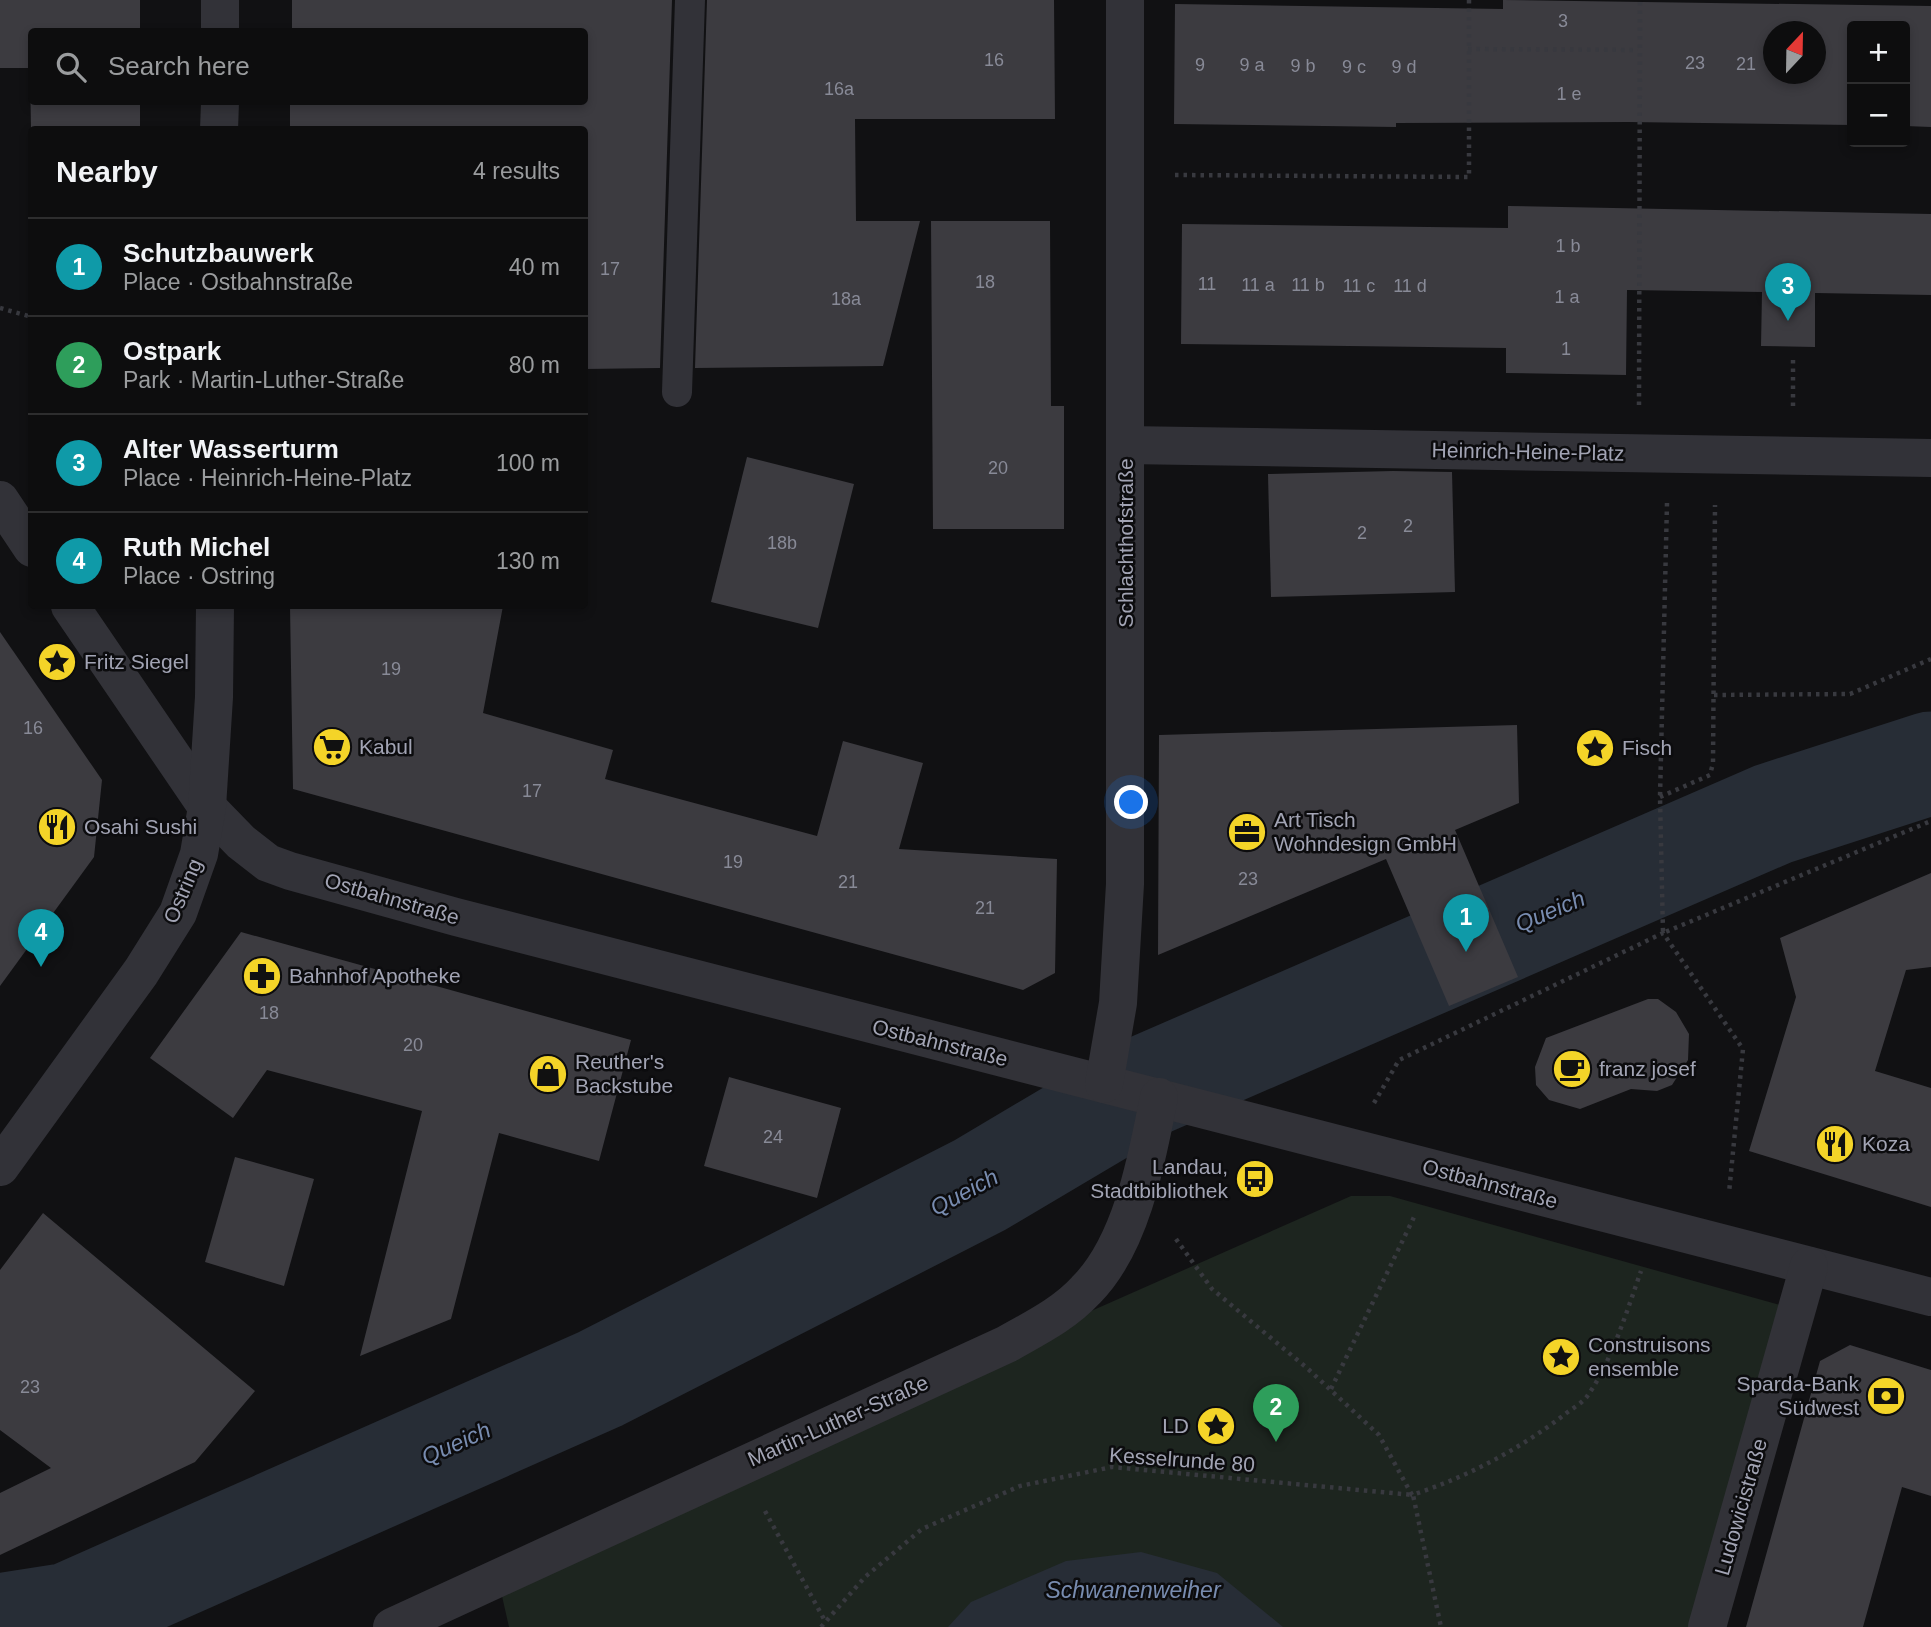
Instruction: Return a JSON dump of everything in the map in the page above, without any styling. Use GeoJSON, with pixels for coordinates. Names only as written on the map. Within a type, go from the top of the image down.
{"type":"FeatureCollection","features":[{"type":"Feature","properties":{"kind":"street"},"geometry":{"type":"LineString","coordinates":[[220,0],[220,28]]}},
{"type":"Feature","properties":{"kind":"street","name":"Schlachthofstraße"},"geometry":{"type":"LineString","coordinates":[[1104,1084],[1118,1003],[1125,884],[1125,0]]}},
{"type":"Feature","properties":{"kind":"street"},"geometry":{"type":"LineString","coordinates":[[219,126],[220,105]]}},
{"type":"Feature","properties":{"kind":"street","name":"Heinrich-Heine-Platz"},"geometry":{"type":"LineString","coordinates":[[1126,445],[1931,458]]}},
{"type":"Feature","properties":{"kind":"street"},"geometry":{"type":"LineString","coordinates":[[0,500],[28,542]]}},
{"type":"Feature","properties":{"kind":"street","name":"Ostbahnstraße"},"geometry":{"type":"LineString","coordinates":[[72,609],[207,807],[241,842],[268,863],[456,917],[1931,1297]]}},
{"type":"Feature","properties":{"kind":"street","name":"Ostring"},"geometry":{"type":"LineString","coordinates":[[0,1167],[141,972],[178,913],[199,853],[207,807],[214,697],[215,609]]}},
{"type":"Feature","properties":{"kind":"street","name":"Martin-Luther-Straße"},"geometry":{"type":"LineString","coordinates":[[391,1627],[453,1614],[739,1465],[1007,1344],[1061,1313],[1087,1289],[1105,1267],[1139,1188],[1159,1097]]}},
{"type":"Feature","properties":{"kind":"street","name":"Ludowicistraße"},"geometry":{"type":"LineString","coordinates":[[1707,1627],[1809,1266]]}},
{"type":"Feature","properties":{"kind":"lane"},"geometry":{"type":"LineString","coordinates":[[677,392],[690,0]]}},
{"type":"Feature","properties":{"kind":"path"},"geometry":{"type":"LineString","coordinates":[[1125,174],[1469,177],[1469,0]]}},
{"type":"Feature","properties":{"kind":"path"},"geometry":{"type":"LineString","coordinates":[[1640,0],[1639,50],[1653,454],[1663,933],[1743,1049],[1724,1245]]}},
{"type":"Feature","properties":{"kind":"path"},"geometry":{"type":"LineString","coordinates":[[1468,49],[1639,50]]}},
{"type":"Feature","properties":{"kind":"path"},"geometry":{"type":"LineString","coordinates":[[0,308],[28,316]]}},
{"type":"Feature","properties":{"kind":"path"},"geometry":{"type":"LineString","coordinates":[[1660,797],[1710,775],[1713,763],[1715,456]]}},
{"type":"Feature","properties":{"kind":"path"},"geometry":{"type":"LineString","coordinates":[[1714,695],[1850,694],[1931,659]]}},
{"type":"Feature","properties":{"kind":"path"},"geometry":{"type":"LineString","coordinates":[[1349,1146],[1399,1060],[1663,933],[1931,821]]}},
{"type":"Feature","properties":{"kind":"path"},"geometry":{"type":"LineString","coordinates":[[1331,1389],[1437,1170]]}},
{"type":"Feature","properties":{"kind":"path"},"geometry":{"type":"LineString","coordinates":[[1139,1188],[1212,1289],[1331,1389],[1336,1398],[1379,1435],[1412,1494],[1453,1481],[1552,1424],[1588,1396],[1621,1327],[1656,1228]]}},
{"type":"Feature","properties":{"kind":"path"},"geometry":{"type":"LineString","coordinates":[[739,1465],[825,1621]]}},
{"type":"Feature","properties":{"kind":"path","name":"Kesselrunde 80"},"geometry":{"type":"LineString","coordinates":[[821,1627],[865,1577],[922,1530],[1020,1486],[1112,1467],[1413,1495],[1441,1627]]}},
{"type":"Feature","properties":{"kind":"shaded area"},"geometry":{"type":"Polygon","coordinates":[[[1351,1196],[1390,1196],[1794,1309],[1700,1627],[509,1627],[497,1574],[1351,1196]]]}},
{"type":"Feature","properties":{"kind":"water","name":"Schwanenweiher"},"geometry":{"type":"Polygon","coordinates":[[[1141,1552],[1217,1573],[1283,1627],[948,1627],[971,1602],[1066,1561],[1141,1552]]]}},
{"type":"Feature","properties":{"kind":"building"},"geometry":{"type":"Polygon","coordinates":[[[0,0],[140,0],[140,28],[28,28],[28,68],[0,68],[0,0]]]}},
{"type":"Feature","properties":{"kind":"building"},"geometry":{"type":"Polygon","coordinates":[[[292,0],[672,0],[660,368],[588,369],[588,126],[290,126],[290,105],[588,105],[588,28],[292,28],[292,0]]]}},
{"type":"Feature","properties":{"kind":"building"},"geometry":{"type":"Polygon","coordinates":[[[707,0],[1054,0],[1055,119],[855,119],[856,221],[920,221],[883,366],[695,368],[707,0]]]}},
{"type":"Feature","properties":{"kind":"building"},"geometry":{"type":"Polygon","coordinates":[[[1503,0],[1931,6],[1931,127],[1910,126],[1910,21],[1847,21],[1847,125],[1396,123],[1396,127],[1174,124],[1175,4],[1503,9],[1503,0]]]}},
{"type":"Feature","properties":{"kind":"building"},"geometry":{"type":"Polygon","coordinates":[[[31,105],[140,105],[140,126],[31,126],[31,105]]]}},
{"type":"Feature","properties":{"kind":"building"},"geometry":{"type":"Polygon","coordinates":[[[1508,206],[1931,214],[1931,295],[1815,293],[1815,347],[1761,346],[1762,292],[1627,290],[1626,375],[1506,373],[1506,348],[1181,344],[1182,224],[1508,228],[1508,206]]]}},
{"type":"Feature","properties":{"kind":"building"},"geometry":{"type":"Polygon","coordinates":[[[931,221],[1050,221],[1051,406],[1064,406],[1064,529],[933,529],[931,221]]]}},
{"type":"Feature","properties":{"kind":"building"},"geometry":{"type":"Polygon","coordinates":[[[747,457],[854,484],[818,628],[711,602],[747,457]]]}},
{"type":"Feature","properties":{"kind":"building"},"geometry":{"type":"Polygon","coordinates":[[[1452,472],[1455,592],[1271,597],[1268,474],[1452,472]]]}},
{"type":"Feature","properties":{"kind":"building"},"geometry":{"type":"Polygon","coordinates":[[[290,609],[502,609],[483,713],[613,750],[605,779],[817,836],[843,741],[923,763],[899,849],[1057,859],[1055,973],[1023,990],[293,789],[290,609]]]}},
{"type":"Feature","properties":{"kind":"building"},"geometry":{"type":"Polygon","coordinates":[[[0,632],[102,780],[94,857],[0,986],[0,632]]]}},
{"type":"Feature","properties":{"kind":"building"},"geometry":{"type":"Polygon","coordinates":[[[1517,725],[1519,803],[1455,830],[1518,977],[1449,1006],[1386,859],[1158,955],[1159,735],[1517,725]]]}},
{"type":"Feature","properties":{"kind":"building"},"geometry":{"type":"Polygon","coordinates":[[[1931,873],[1931,967],[1906,970],[1875,1071],[1931,1088],[1931,1207],[1749,1151],[1796,997],[1780,938],[1931,873]]]}},
{"type":"Feature","properties":{"kind":"building"},"geometry":{"type":"Polygon","coordinates":[[[241,932],[631,1040],[599,1161],[499,1133],[451,1319],[360,1356],[422,1111],[267,1070],[233,1118],[150,1058],[241,932]]]}},
{"type":"Feature","properties":{"kind":"building"},"geometry":{"type":"Polygon","coordinates":[[[1648,999],[1658,999],[1676,1012],[1689,1034],[1688,1060],[1672,1085],[1657,1091],[1631,1089],[1580,1109],[1549,1100],[1536,1085],[1535,1067],[1546,1038],[1648,999]]]}},
{"type":"Feature","properties":{"kind":"building"},"geometry":{"type":"Polygon","coordinates":[[[729,1077],[841,1108],[817,1198],[704,1166],[729,1077]]]}},
{"type":"Feature","properties":{"kind":"building"},"geometry":{"type":"Polygon","coordinates":[[[235,1157],[314,1179],[284,1286],[205,1262],[235,1157]]]}},
{"type":"Feature","properties":{"kind":"building"},"geometry":{"type":"Polygon","coordinates":[[[43,1213],[255,1391],[195,1462],[0,1555],[0,1493],[51,1468],[0,1430],[0,1270],[43,1213]]]}},
{"type":"Feature","properties":{"kind":"building"},"geometry":{"type":"Polygon","coordinates":[[[1850,1345],[1931,1370],[1931,1496],[1902,1487],[1863,1627],[1746,1627],[1820,1361],[1850,1345]]]}},
{"type":"Feature","properties":{"kind":"waterway","name":"Queich"},"geometry":{"type":"LineString","coordinates":[[0,1625],[69,1614],[600,1379],[980,1185],[1147,1086],[1773,814],[1931,763]]}},
{"type":"Feature","properties":{"kind":"place","name":"Alter Wasserturm"},"geometry":{"type":"Point","coordinates":[1788,321]}},
{"type":"Feature","properties":{"kind":"place","name":"Fritz Siegel"},"geometry":{"type":"Point","coordinates":[57,662]}},
{"type":"Feature","properties":{"kind":"place","name":"Kabul"},"geometry":{"type":"Point","coordinates":[332,747]}},
{"type":"Feature","properties":{"kind":"place","name":"Fisch"},"geometry":{"type":"Point","coordinates":[1595,748]}},
{"type":"Feature","properties":{"kind":"place","name":"Osahi Sushi"},"geometry":{"type":"Point","coordinates":[57,827]}},
{"type":"Feature","properties":{"kind":"place","name":"Art Tisch Wohndesign GmbH"},"geometry":{"type":"Point","coordinates":[1247,832]}},
{"type":"Feature","properties":{"kind":"place","name":"Schutzbauwerk"},"geometry":{"type":"Point","coordinates":[1466,952]}},
{"type":"Feature","properties":{"kind":"place","name":"Ruth Michel"},"geometry":{"type":"Point","coordinates":[41,967]}},
{"type":"Feature","properties":{"kind":"place","name":"Bahnhof Apotheke"},"geometry":{"type":"Point","coordinates":[262,976]}},
{"type":"Feature","properties":{"kind":"place","name":"franz josef"},"geometry":{"type":"Point","coordinates":[1572,1069]}},
{"type":"Feature","properties":{"kind":"place","name":"Reuther's Backstube"},"geometry":{"type":"Point","coordinates":[548,1074]}},
{"type":"Feature","properties":{"kind":"place","name":"Koza"},"geometry":{"type":"Point","coordinates":[1835,1144]}},
{"type":"Feature","properties":{"kind":"place","name":"Landau, Stadtbibliothek"},"geometry":{"type":"Point","coordinates":[1255,1179]}},
{"type":"Feature","properties":{"kind":"place","name":"Construisons ensemble"},"geometry":{"type":"Point","coordinates":[1561,1357]}},
{"type":"Feature","properties":{"kind":"place","name":"Sparda-Bank Südwest"},"geometry":{"type":"Point","coordinates":[1886,1396]}},
{"type":"Feature","properties":{"kind":"place","name":"LD"},"geometry":{"type":"Point","coordinates":[1216,1426]}},
{"type":"Feature","properties":{"kind":"place","name":"Ostpark"},"geometry":{"type":"Point","coordinates":[1276,1442]}}]}
